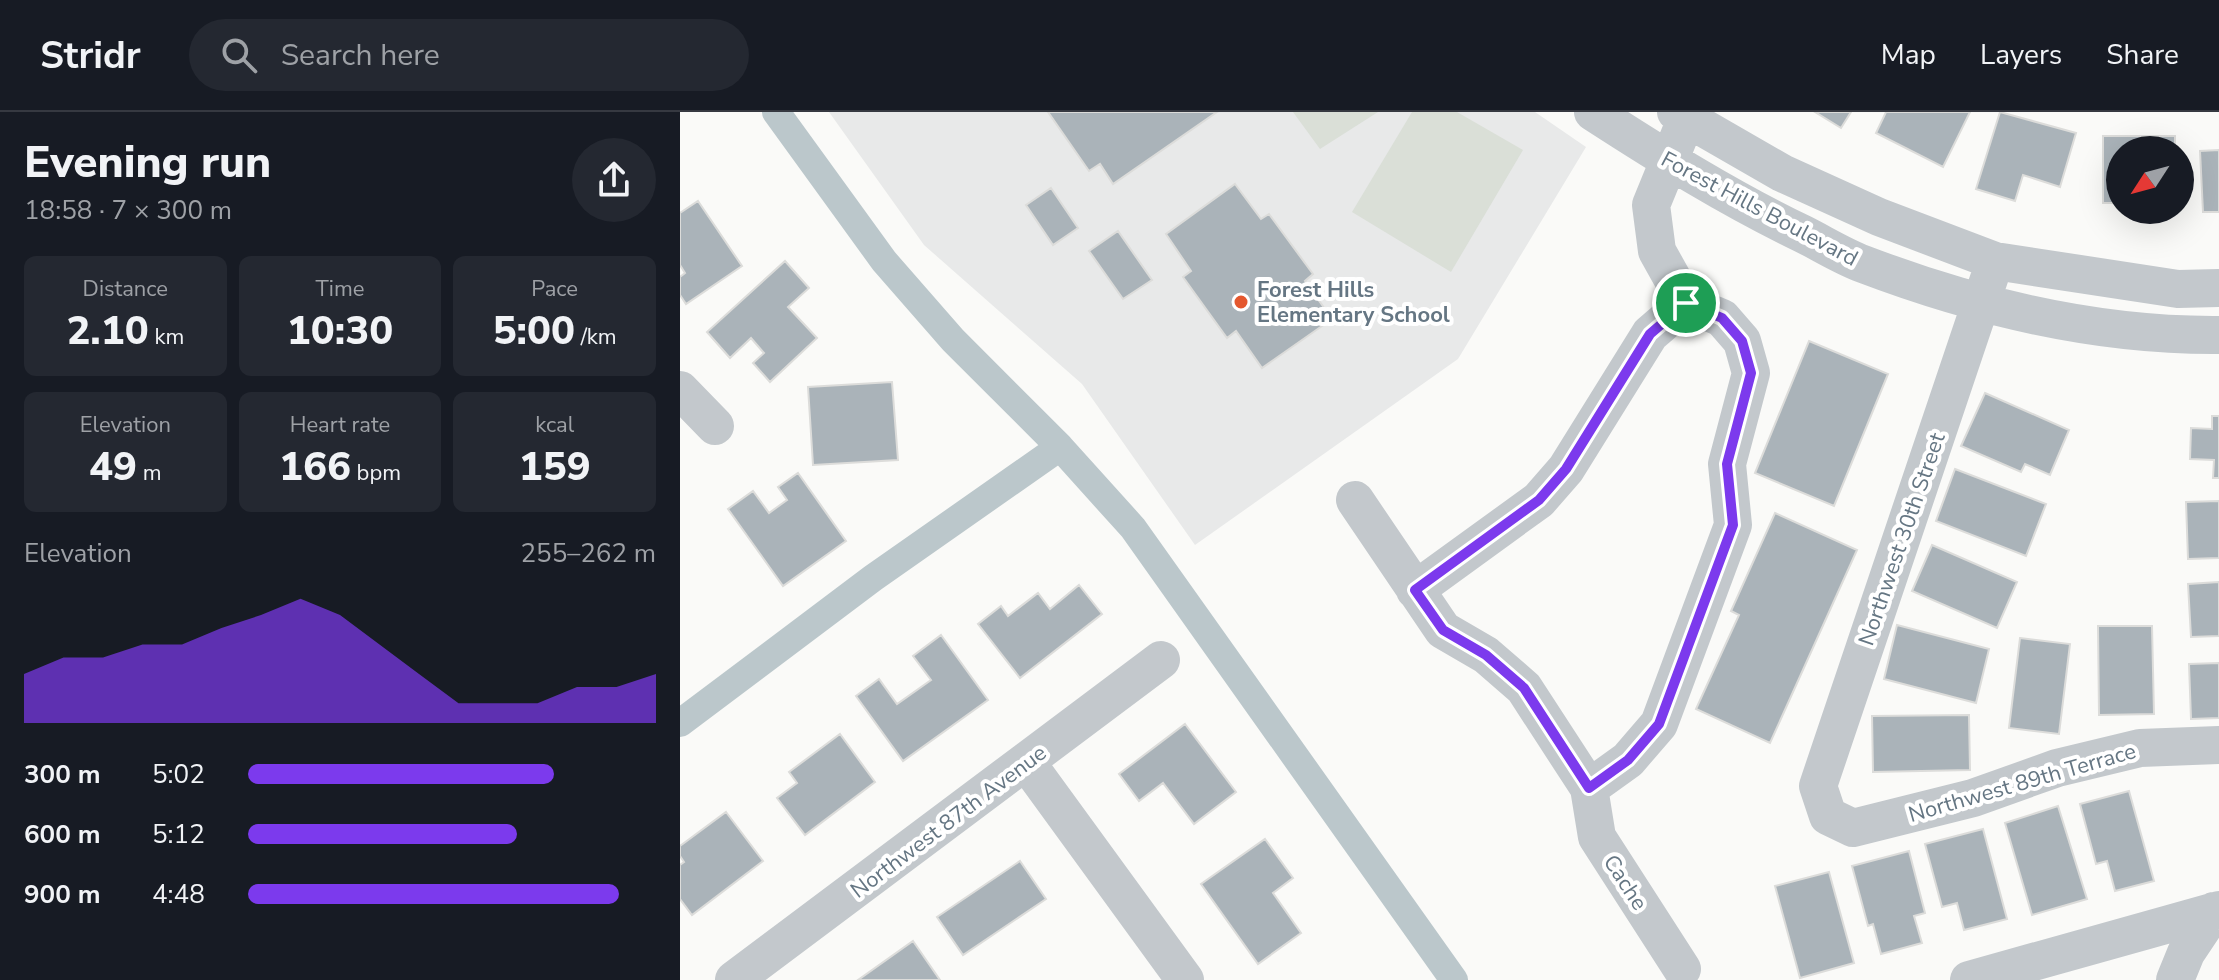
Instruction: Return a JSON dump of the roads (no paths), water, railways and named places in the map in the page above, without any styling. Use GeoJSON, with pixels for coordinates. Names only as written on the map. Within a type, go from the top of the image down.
{"type":"FeatureCollection","features":[{"type":"Feature","properties":{"kind":"street","name":"Forest Hills Boulevard"},"geometry":{"type":"LineString","coordinates":[[1593,112],[1668,161],[1760,214],[1861,263],[1981,303],[2108,329],[2219,335]]}},
{"type":"Feature","properties":{"kind":"street","name":"Forest Hills Boulevard"},"geometry":{"type":"LineString","coordinates":[[1683,114],[1782,173],[1879,217],[1995,261],[2178,289],[2219,288]]}},
{"type":"Feature","properties":{"kind":"street"},"geometry":{"type":"LineString","coordinates":[[1589,788],[1628,760],[1659,724],[1733,525],[1727,464],[1751,373],[1742,341],[1722,318],[1686,303],[1657,251],[1651,205],[1683,114]]}},
{"type":"Feature","properties":{"kind":"street","name":"Northwest 30th Street"},"geometry":{"type":"LineString","coordinates":[[1828,816],[1818,786],[1995,261]]}},
{"type":"Feature","properties":{"kind":"street"},"geometry":{"type":"LineString","coordinates":[[1415,590],[1539,500],[1566,469],[1650,334],[1686,303]]}},
{"type":"Feature","properties":{"kind":"street"},"geometry":{"type":"LineString","coordinates":[[680,390],[715,426]]}},
{"type":"Feature","properties":{"kind":"street","name":"Cache"},"geometry":{"type":"LineString","coordinates":[[1355,500],[1443,630],[1486,655],[1524,688],[1589,788],[1597,837],[1682,969]]}},
{"type":"Feature","properties":{"kind":"street","name":"Northwest 87th Avenue"},"geometry":{"type":"LineString","coordinates":[[734,980],[1161,660]]}},
{"type":"Feature","properties":{"kind":"street","name":"Northwest 89th Terrace"},"geometry":{"type":"LineString","coordinates":[[1828,816],[1853,828],[1973,798],[2057,768],[2140,748],[2219,745]]}},
{"type":"Feature","properties":{"kind":"street"},"geometry":{"type":"LineString","coordinates":[[1027,763],[1185,980]]}},
{"type":"Feature","properties":{"kind":"street"},"geometry":{"type":"LineString","coordinates":[[1969,980],[2217,910]]}},
{"type":"Feature","properties":{"kind":"street"},"geometry":{"type":"LineString","coordinates":[[2175,980],[2186,953],[2217,910]]}},
{"type":"Feature","properties":{"kind":"street"},"geometry":{"type":"LineString","coordinates":[[2152,980],[2174,922]]}},
{"type":"Feature","properties":{"kind":"waterway"},"geometry":{"type":"LineString","coordinates":[[776,112],[884,261],[953,340],[1060,447],[1133,528],[1454,980]]}},
{"type":"Feature","properties":{"kind":"waterway"},"geometry":{"type":"LineString","coordinates":[[680,723],[873,578],[1060,447]]}},
{"type":"Feature","properties":{"kind":"place","name":"Forest Hills Elementary School"},"geometry":{"type":"Point","coordinates":[1241,302]}}]}
